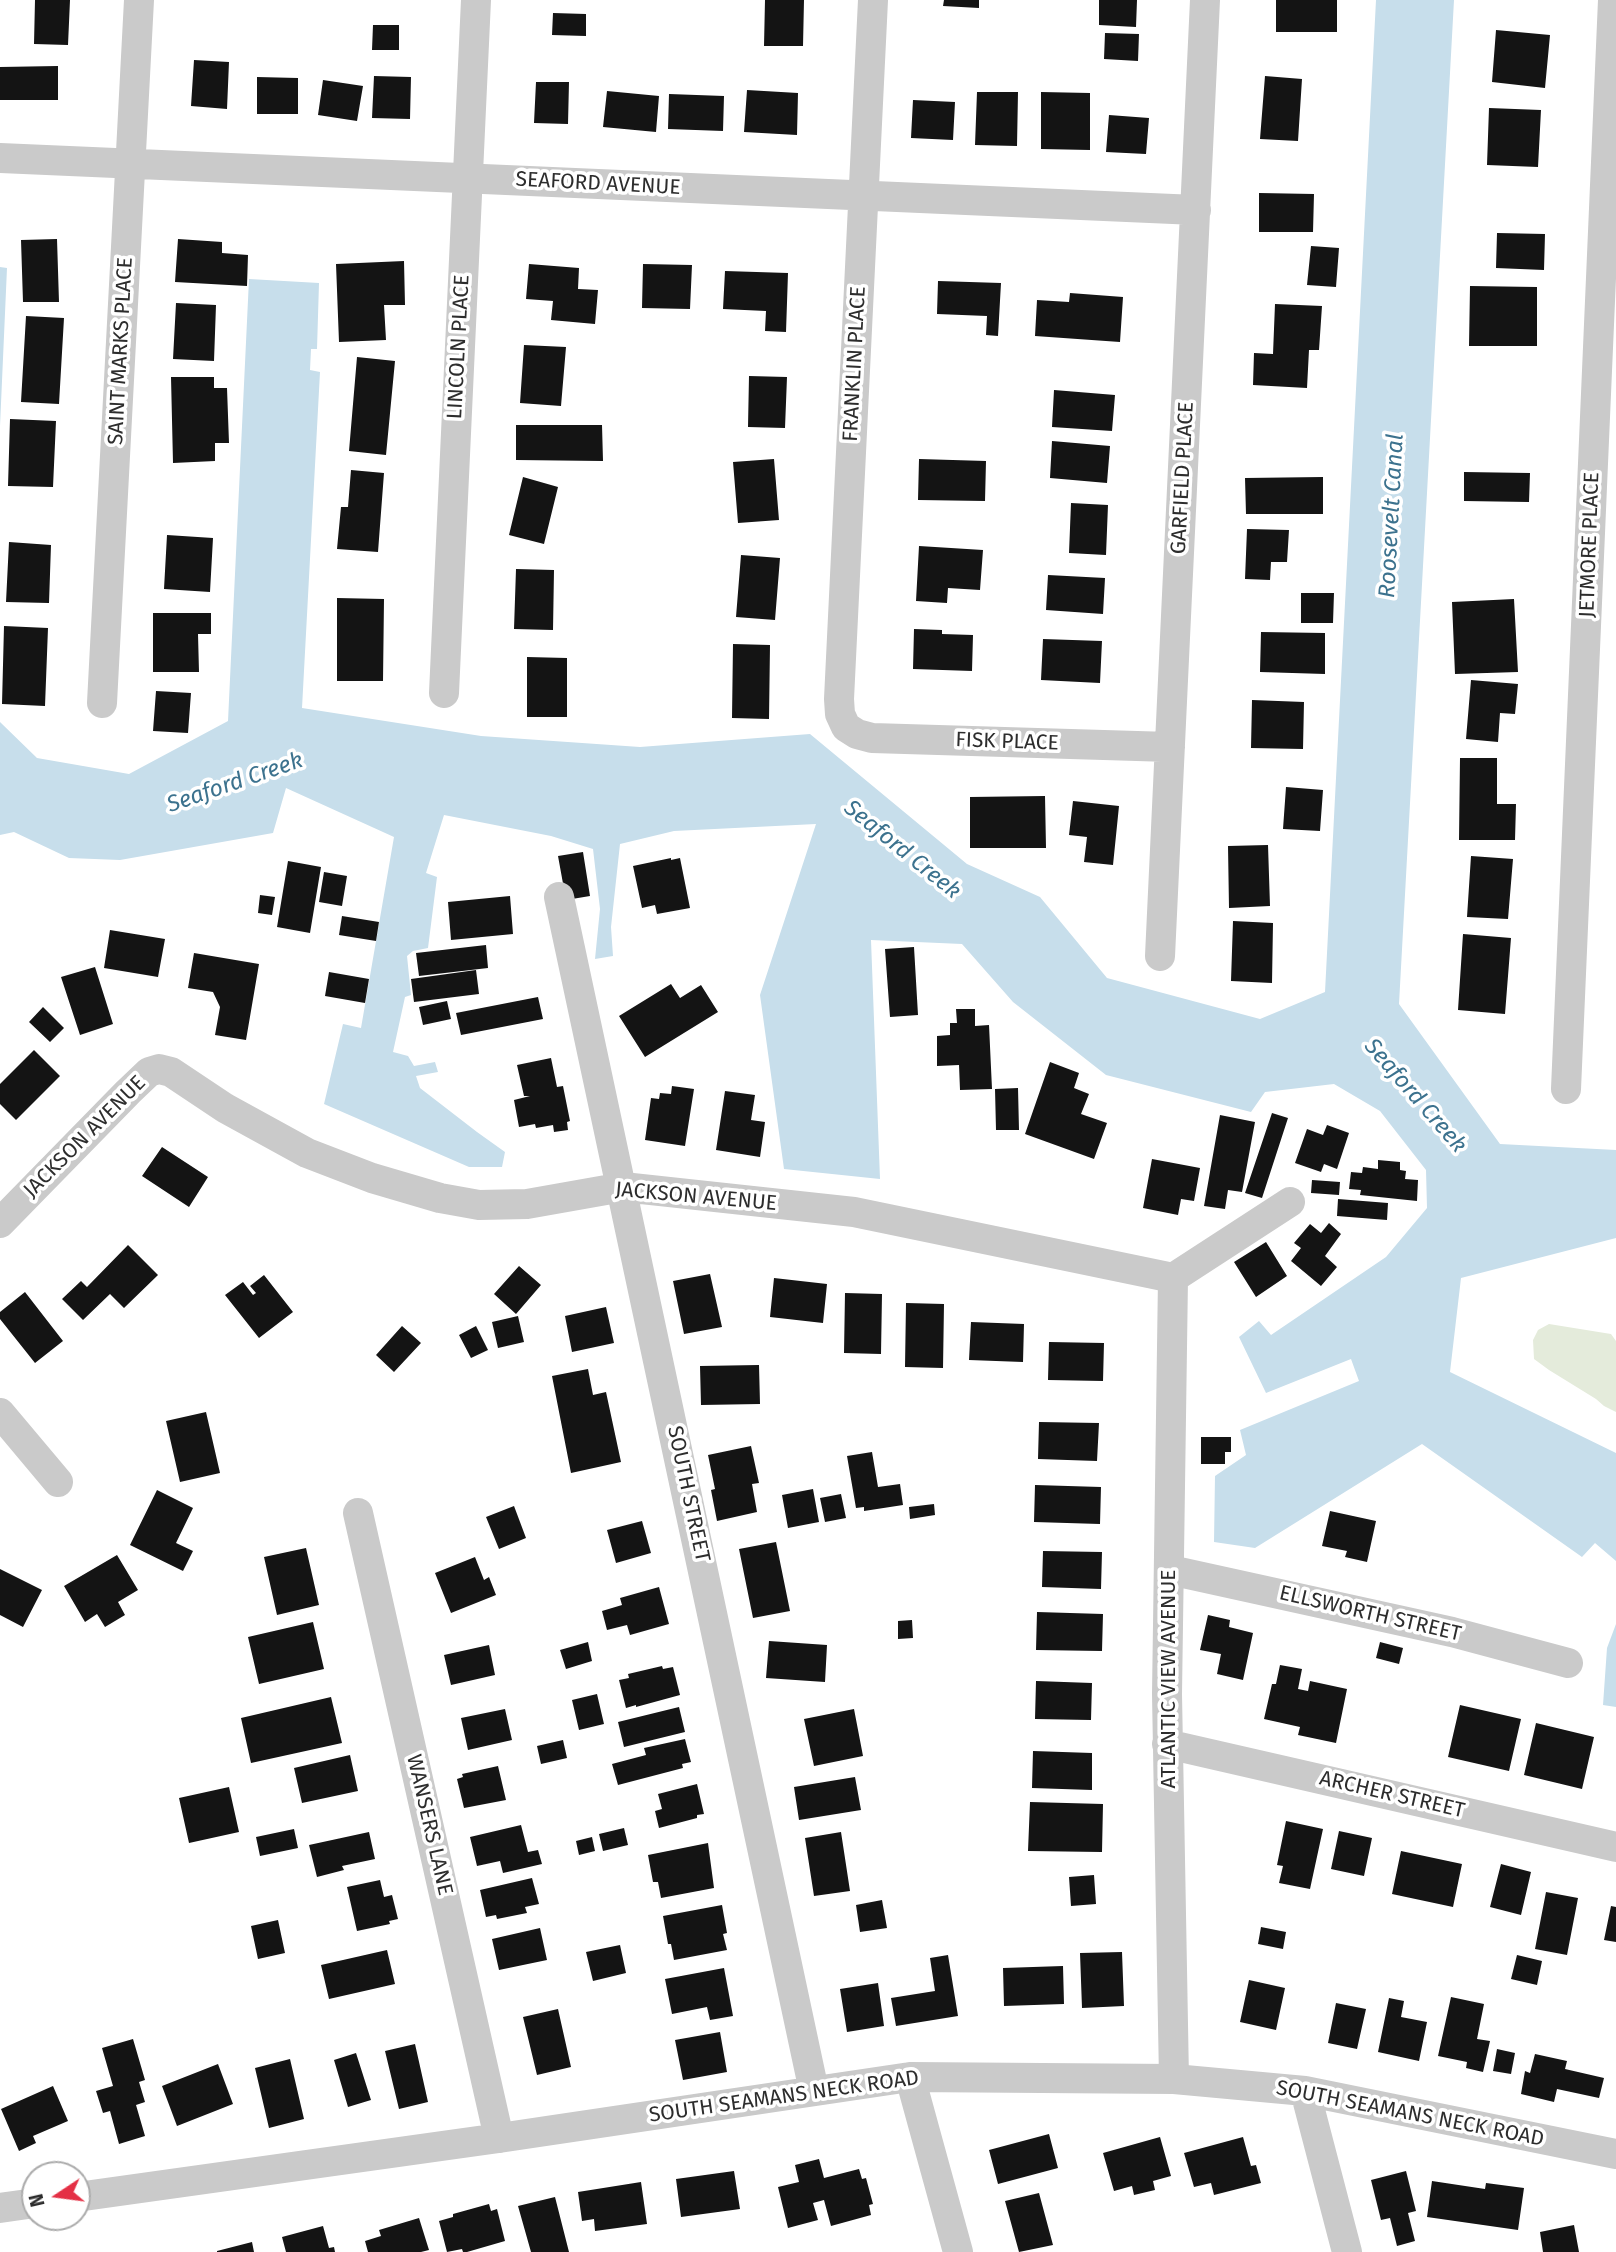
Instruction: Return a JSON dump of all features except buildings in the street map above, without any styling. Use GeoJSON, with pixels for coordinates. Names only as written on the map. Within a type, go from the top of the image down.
{"type":"FeatureCollection","features":[{"type":"Feature","properties":{"kind":"street","name":"SAINT MARKS PLACE"},"geometry":{"type":"LineString","coordinates":[[102,703],[139,0]]}},
{"type":"Feature","properties":{"kind":"street","name":"LINCOLN PLACE"},"geometry":{"type":"LineString","coordinates":[[444,693],[475,0]]}},
{"type":"Feature","properties":{"kind":"street","name":"FRANKLIN PLACE"},"geometry":{"type":"LineString","coordinates":[[846,727],[840,714],[839,699],[873,0]]}},
{"type":"Feature","properties":{"kind":"street","name":"GARFIELD PLACE"},"geometry":{"type":"LineString","coordinates":[[1160,956],[1205,0]]}},
{"type":"Feature","properties":{"kind":"street","name":"JETMORE PLACE"},"geometry":{"type":"LineString","coordinates":[[1566,1090],[1613,0]]}},
{"type":"Feature","properties":{"kind":"street","name":"SEAFORD AVENUE"},"geometry":{"type":"LineString","coordinates":[[0,158],[1196,210]]}},
{"type":"Feature","properties":{"kind":"street","name":"FISK PLACE"},"geometry":{"type":"LineString","coordinates":[[846,727],[857,734],[872,738],[1170,747]]}},
{"type":"Feature","properties":{"kind":"street","name":"SOUTH STREET"},"geometry":{"type":"LineString","coordinates":[[559,897],[814,2091]]}},
{"type":"Feature","properties":{"kind":"street","name":"JACKSON AVENUE"},"geometry":{"type":"LineString","coordinates":[[0,1223],[128,1092],[149,1072],[159,1069],[171,1072],[225,1108],[307,1153],[372,1178],[440,1198],[479,1205],[527,1204],[623,1187],[855,1212],[1173,1278]]}},
{"type":"Feature","properties":{"kind":"street"},"geometry":{"type":"LineString","coordinates":[[1173,1278],[1290,1202]]}},
{"type":"Feature","properties":{"kind":"street","name":"ATLANTIC VIEW AVENUE"},"geometry":{"type":"LineString","coordinates":[[1173,1278],[1167,1744],[1174,2079]]}},
{"type":"Feature","properties":{"kind":"street"},"geometry":{"type":"LineString","coordinates":[[0,1413],[58,1482]]}},
{"type":"Feature","properties":{"kind":"street","name":"WANSERS LANE"},"geometry":{"type":"LineString","coordinates":[[358,1513],[499,2138]]}},
{"type":"Feature","properties":{"kind":"street","name":"ELLSWORTH STREET"},"geometry":{"type":"LineString","coordinates":[[1170,1570],[1452,1632],[1568,1663]]}},
{"type":"Feature","properties":{"kind":"street","name":"ARCHER STREET"},"geometry":{"type":"LineString","coordinates":[[1167,1744],[1616,1847]]}},
{"type":"Feature","properties":{"kind":"street"},"geometry":{"type":"LineString","coordinates":[[910,2077],[958,2252]]}},
{"type":"Feature","properties":{"kind":"street","name":"SOUTH SEAMANS NECK ROAD"},"geometry":{"type":"LineString","coordinates":[[91,2195],[910,2077],[1174,2079],[1305,2091],[1616,2154]]}},
{"type":"Feature","properties":{"kind":"street"},"geometry":{"type":"LineString","coordinates":[[1305,2091],[1347,2252]]}},
{"type":"Feature","properties":{"kind":"street"},"geometry":{"type":"LineString","coordinates":[[0,2208],[21,2205]]}},
{"type":"Feature","properties":{"kind":"green space"},"geometry":{"type":"Polygon","coordinates":[[[1549,1324],[1611,1334],[1616,1341],[1616,1412],[1534,1359],[1533,1340],[1538,1330],[1549,1324]]]}},
{"type":"Feature","properties":{"kind":"water"},"geometry":{"type":"Polygon","coordinates":[[[1376,0],[1454,0],[1399,1004],[1500,1144],[1616,1150],[1616,1238],[1461,1278],[1450,1372],[1616,1453],[1616,1561],[1595,1543],[1582,1557],[1422,1444],[1255,1548],[1214,1542],[1215,1476],[1246,1455],[1240,1430],[1359,1381],[1351,1359],[1266,1393],[1239,1337],[1259,1321],[1271,1335],[1386,1257],[1427,1208],[1426,1170],[1380,1111],[1334,1084],[1265,1092],[1251,1112],[1106,1075],[1013,1002],[962,944],[871,940],[880,1179],[784,1169],[760,995],[816,824],[674,831],[620,844],[611,927],[613,956],[595,959],[600,909],[593,849],[551,836],[444,815],[426,873],[437,877],[428,948],[413,951],[407,956],[411,995],[405,997],[393,1052],[408,1056],[414,1066],[435,1062],[438,1072],[416,1076],[420,1088],[505,1152],[502,1167],[469,1167],[324,1104],[343,1024],[361,1028],[394,837],[286,788],[273,833],[120,860],[69,858],[14,832],[0,835],[0,722],[37,758],[129,774],[228,721],[249,279],[319,283],[317,349],[311,349],[310,370],[320,372],[302,708],[481,736],[640,747],[810,734],[967,864],[1040,897],[1107,978],[1260,1019],[1325,992],[1376,0]]]}},
{"type":"Feature","properties":{"kind":"water"},"geometry":{"type":"Polygon","coordinates":[[[0,267],[7,268],[0,426],[0,267]]]}},
{"type":"Feature","properties":{"kind":"water"},"geometry":{"type":"Polygon","coordinates":[[[1616,1624],[1616,1707],[1603,1705],[1607,1648],[1616,1624]]]}},
{"type":"Feature","properties":{"kind":"water label","name":"Roosevelt Canal"},"geometry":{"type":"Point","coordinates":[1392,516]}},
{"type":"Feature","properties":{"kind":"water label","name":"Seaford Creek"},"geometry":{"type":"Point","coordinates":[235,783]}},
{"type":"Feature","properties":{"kind":"water label","name":"Seaford Creek"},"geometry":{"type":"Point","coordinates":[902,850]}},
{"type":"Feature","properties":{"kind":"water label","name":"Seaford Creek"},"geometry":{"type":"Point","coordinates":[1415,1096]}}]}
